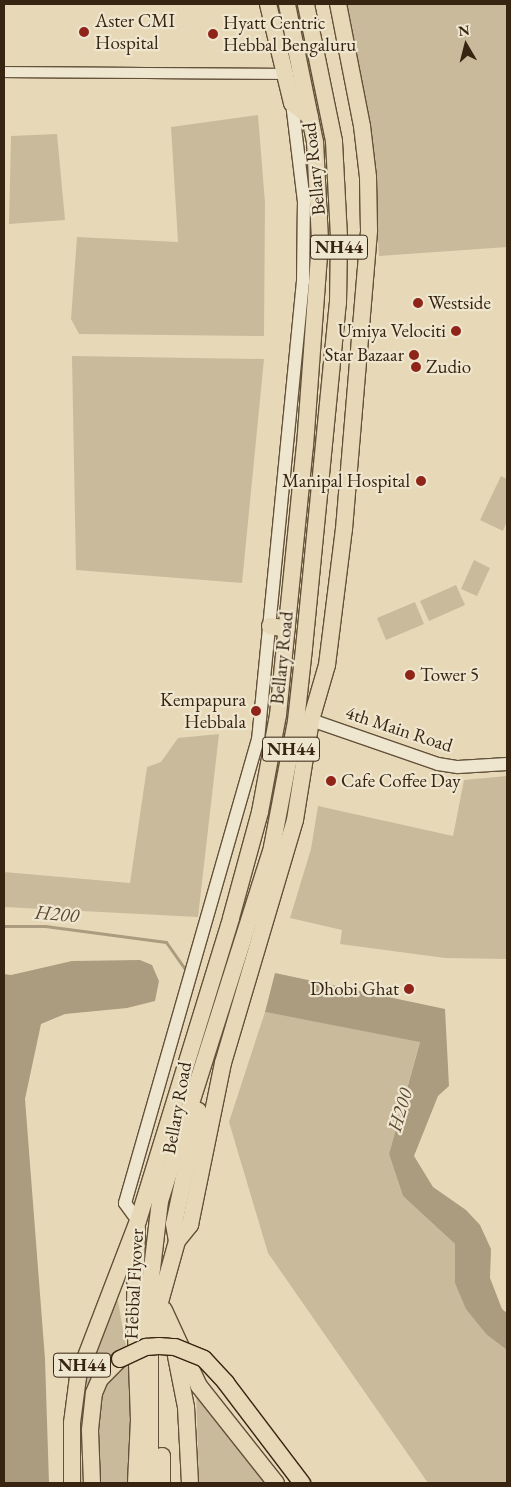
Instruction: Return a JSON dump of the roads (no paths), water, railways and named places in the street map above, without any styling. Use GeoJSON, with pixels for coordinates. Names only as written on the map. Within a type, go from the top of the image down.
{"type":"FeatureCollection","features":[{"type":"Feature","properties":{"kind":"highway"},"geometry":{"type":"LineString","coordinates":[[268,4],[294,74],[292,103],[310,117]]}},
{"type":"Feature","properties":{"kind":"highway","name":"Bellary Road"},"geometry":{"type":"LineString","coordinates":[[138,1221],[219,956],[260,812],[278,715],[319,258],[320,190],[310,117],[294,74],[287,4]]}},
{"type":"Feature","properties":{"kind":"highway","name":"Bellary Road"},"geometry":{"type":"LineString","coordinates":[[242,971],[272,847],[296,721],[338,303],[338,195],[334,141],[306,4]]}},
{"type":"Feature","properties":{"kind":"highway","name":"Bellary Road"},"geometry":{"type":"LineString","coordinates":[[155,1307],[177,1241],[174,1224],[199,1114],[196,1093],[229,1012],[295,820],[311,720],[327,665],[343,538],[369,230],[368,177],[362,126],[338,4]]}},
{"type":"Feature","properties":{"kind":"highway"},"geometry":{"type":"LineString","coordinates":[[270,626],[287,629]]}},
{"type":"Feature","properties":{"kind":"highway"},"geometry":{"type":"LineString","coordinates":[[177,1241],[190,1225],[221,1070],[229,1012]]}},
{"type":"Feature","properties":{"kind":"highway","name":"Hebbal Flyover"},"geometry":{"type":"LineString","coordinates":[[150,1483],[155,1307],[153,1246],[160,1201],[196,1093]]}},
{"type":"Feature","properties":{"kind":"highway","name":"NH44"},"geometry":{"type":"LineString","coordinates":[[72,1483],[76,1388],[123,1252],[138,1221]]}},
{"type":"Feature","properties":{"kind":"highway","name":"Hebbal Flyover"},"geometry":{"type":"LineString","coordinates":[[136,1483],[139,1420],[135,1304],[138,1221]]}},
{"type":"Feature","properties":{"kind":"highway"},"geometry":{"type":"LineString","coordinates":[[123,1252],[129,1416],[126,1483]]}},
{"type":"Feature","properties":{"kind":"highway"},"geometry":{"type":"LineString","coordinates":[[155,1307],[171,1326],[199,1386],[276,1483]]}},
{"type":"Feature","properties":{"kind":"highway"},"geometry":{"type":"LineString","coordinates":[[155,1307],[162,1483]]}},
{"type":"Feature","properties":{"kind":"highway"},"geometry":{"type":"LineString","coordinates":[[171,1326],[186,1406],[190,1483]]}},
{"type":"Feature","properties":{"kind":"highway"},"geometry":{"type":"LineString","coordinates":[[92,1483],[91,1409],[100,1380],[120,1359],[146,1348],[159,1346],[192,1353],[215,1370],[302,1483]]}},
{"type":"Feature","properties":{"kind":"street"},"geometry":{"type":"LineString","coordinates":[[4,72],[294,74]]}},
{"type":"Feature","properties":{"kind":"street"},"geometry":{"type":"LineString","coordinates":[[138,1221],[125,1204],[200,951],[258,740],[303,281],[304,202],[292,103]]}},
{"type":"Feature","properties":{"kind":"street","name":"4th Main Road"},"geometry":{"type":"LineString","coordinates":[[311,720],[438,764],[458,767],[507,764]]}},
{"type":"Feature","properties":{"kind":"waterway","name":"H200"},"geometry":{"type":"LineString","coordinates":[[4,926],[45,926],[166,942],[184,968]]}},
{"type":"Feature","properties":{"kind":"place","name":"Aster CMI Hospital"},"geometry":{"type":"Point","coordinates":[84,32]}},
{"type":"Feature","properties":{"kind":"place","name":"Hyatt Centric Hebbal Bengaluru"},"geometry":{"type":"Point","coordinates":[213,34]}},
{"type":"Feature","properties":{"kind":"place","name":"Westside"},"geometry":{"type":"Point","coordinates":[418,303]}},
{"type":"Feature","properties":{"kind":"place","name":"Umiya Velociti"},"geometry":{"type":"Point","coordinates":[456,331]}},
{"type":"Feature","properties":{"kind":"place","name":"Star Bazaar"},"geometry":{"type":"Point","coordinates":[414,355]}},
{"type":"Feature","properties":{"kind":"place","name":"Zudio"},"geometry":{"type":"Point","coordinates":[416,367]}},
{"type":"Feature","properties":{"kind":"place","name":"Manipal Hospital"},"geometry":{"type":"Point","coordinates":[421,481]}},
{"type":"Feature","properties":{"kind":"place","name":"Tower 5"},"geometry":{"type":"Point","coordinates":[410,675]}},
{"type":"Feature","properties":{"kind":"place","name":"Kempapura Hebbala"},"geometry":{"type":"Point","coordinates":[256,711]}},
{"type":"Feature","properties":{"kind":"place","name":"Cafe Coffee Day"},"geometry":{"type":"Point","coordinates":[331,781]}},
{"type":"Feature","properties":{"kind":"place","name":"Dhobi Ghat"},"geometry":{"type":"Point","coordinates":[409,989]}}]}
